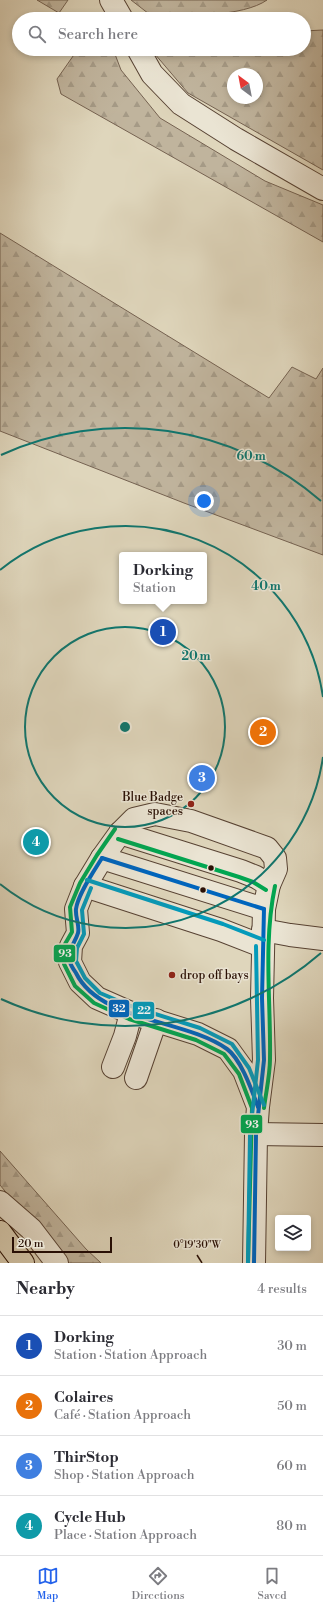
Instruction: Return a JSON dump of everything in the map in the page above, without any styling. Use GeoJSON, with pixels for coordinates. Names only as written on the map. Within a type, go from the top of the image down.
{"type":"FeatureCollection","features":[{"type":"Feature","properties":{"kind":"highway"},"geometry":{"type":"LineString","coordinates":[[0,1232],[23,1263]]}},
{"type":"Feature","properties":{"kind":"street"},"geometry":{"type":"LineString","coordinates":[[112,0],[118,12]]}},
{"type":"Feature","properties":{"kind":"street"},"geometry":{"type":"LineString","coordinates":[[142,56],[152,74],[181,104],[236,139],[323,189]]}},
{"type":"Feature","properties":{"kind":"street"},"geometry":{"type":"LineString","coordinates":[[254,1263],[256,1134],[264,1060],[262,998],[263,928],[269,885],[276,869],[275,858],[267,848],[191,821],[155,814],[134,819],[120,833],[102,858],[85,886],[76,909],[78,933],[71,946],[70,962],[80,982],[97,998],[130,1013],[198,1034],[228,1049],[244,1071],[258,1107]]}},
{"type":"Feature","properties":{"kind":"street"},"geometry":{"type":"LineString","coordinates":[[120,833],[241,871],[256,877],[269,885]]}},
{"type":"Feature","properties":{"kind":"street"},"geometry":{"type":"LineString","coordinates":[[102,858],[263,928],[323,939]]}},
{"type":"Feature","properties":{"kind":"street"},"geometry":{"type":"LineString","coordinates":[[85,886],[221,930],[263,928]]}},
{"type":"Feature","properties":{"kind":"street"},"geometry":{"type":"LineString","coordinates":[[113,1067],[125,1036],[130,1013]]}},
{"type":"Feature","properties":{"kind":"street"},"geometry":{"type":"LineString","coordinates":[[136,1078],[156,1020]]}},
{"type":"Feature","properties":{"kind":"street"},"geometry":{"type":"LineString","coordinates":[[256,1134],[323,1135]]}},
{"type":"Feature","properties":{"kind":"street"},"geometry":{"type":"LineString","coordinates":[[0,1202],[31,1230],[57,1263]]}},
{"type":"Feature","properties":{"kind":"green space"},"geometry":{"type":"Polygon","coordinates":[[[37,0],[68,0],[60,12],[37,0]]]}},
{"type":"Feature","properties":{"kind":"green space"},"geometry":{"type":"Polygon","coordinates":[[[131,0],[267,0],[256,6],[233,12],[147,12],[131,0]]]}},
{"type":"Feature","properties":{"kind":"green space"},"geometry":{"type":"Polygon","coordinates":[[[323,30],[323,170],[188,93],[157,56],[311,56],[311,31],[323,30]]]}},
{"type":"Feature","properties":{"kind":"green space"},"geometry":{"type":"Polygon","coordinates":[[[73,56],[116,56],[121,70],[160,118],[265,181],[323,205],[323,242],[61,94],[57,79],[73,56]]]}},
{"type":"Feature","properties":{"kind":"green space"},"geometry":{"type":"Polygon","coordinates":[[[0,233],[269,398],[292,367],[316,379],[323,368],[323,555],[184,503],[0,431],[0,233]]]}},
{"type":"Feature","properties":{"kind":"green space"},"geometry":{"type":"Polygon","coordinates":[[[0,1151],[86,1249],[101,1263],[64,1263],[0,1185],[0,1151]]]}},
{"type":"Feature","properties":{"kind":"transit line","name":"93"},"geometry":{"type":"LineString","coordinates":[[115,829],[80,883],[70,907],[72,932],[65,944],[64,964],[75,986],[94,1003],[129,1019],[196,1040],[224,1054],[239,1074],[252,1108],[248,1263]]}},
{"type":"Feature","properties":{"kind":"transit line","name":"93"},"geometry":{"type":"LineString","coordinates":[[118,839],[239,877],[253,882],[266,890]]}},
{"type":"Feature","properties":{"kind":"transit line","name":"32"},"geometry":{"type":"LineString","coordinates":[[102,858],[77,903],[76,912],[78,933],[69,958],[73,969],[88,989],[104,1001],[123,1011],[189,1031],[209,1039],[227,1049],[237,1060],[258,1107]]}},
{"type":"Feature","properties":{"kind":"transit line","name":"32"},"geometry":{"type":"LineString","coordinates":[[102,858],[264,909]]}},
{"type":"Feature","properties":{"kind":"transit line","name":"22"},"geometry":{"type":"LineString","coordinates":[[87,880],[223,924],[264,940]]}},
{"type":"Feature","properties":{"kind":"transit line","name":"93"},"geometry":{"type":"LineString","coordinates":[[264,1108],[270,1065],[268,951],[271,908],[275,886]]}},
{"type":"Feature","properties":{"kind":"transit line","name":"22"},"geometry":{"type":"LineString","coordinates":[[91,888],[82,910],[84,934],[77,948],[76,961],[85,978],[100,993],[133,1007],[200,1028],[232,1044],[249,1068],[264,1105]]}},
{"type":"Feature","properties":{"kind":"transit line","name":"32"},"geometry":{"type":"LineString","coordinates":[[254,1263],[256,1134],[264,1060],[262,998],[264,909]]}},
{"type":"Feature","properties":{"kind":"transit line","name":"22"},"geometry":{"type":"LineString","coordinates":[[248,1263],[250,1134],[258,1060],[256,946]]}},
{"type":"Feature","properties":{"kind":"place","name":"Dorking"},"geometry":{"type":"Point","coordinates":[163,632]}},
{"type":"Feature","properties":{"kind":"place","name":"Colaires"},"geometry":{"type":"Point","coordinates":[263,732]}},
{"type":"Feature","properties":{"kind":"place","name":"ThirStop"},"geometry":{"type":"Point","coordinates":[202,778]}},
{"type":"Feature","properties":{"kind":"place","name":"Blue Badge spaces"},"geometry":{"type":"Point","coordinates":[191,804]}},
{"type":"Feature","properties":{"kind":"place","name":"Cycle Hub"},"geometry":{"type":"Point","coordinates":[36,842]}},
{"type":"Feature","properties":{"kind":"place","name":"drop off bays"},"geometry":{"type":"Point","coordinates":[172,975]}}]}
